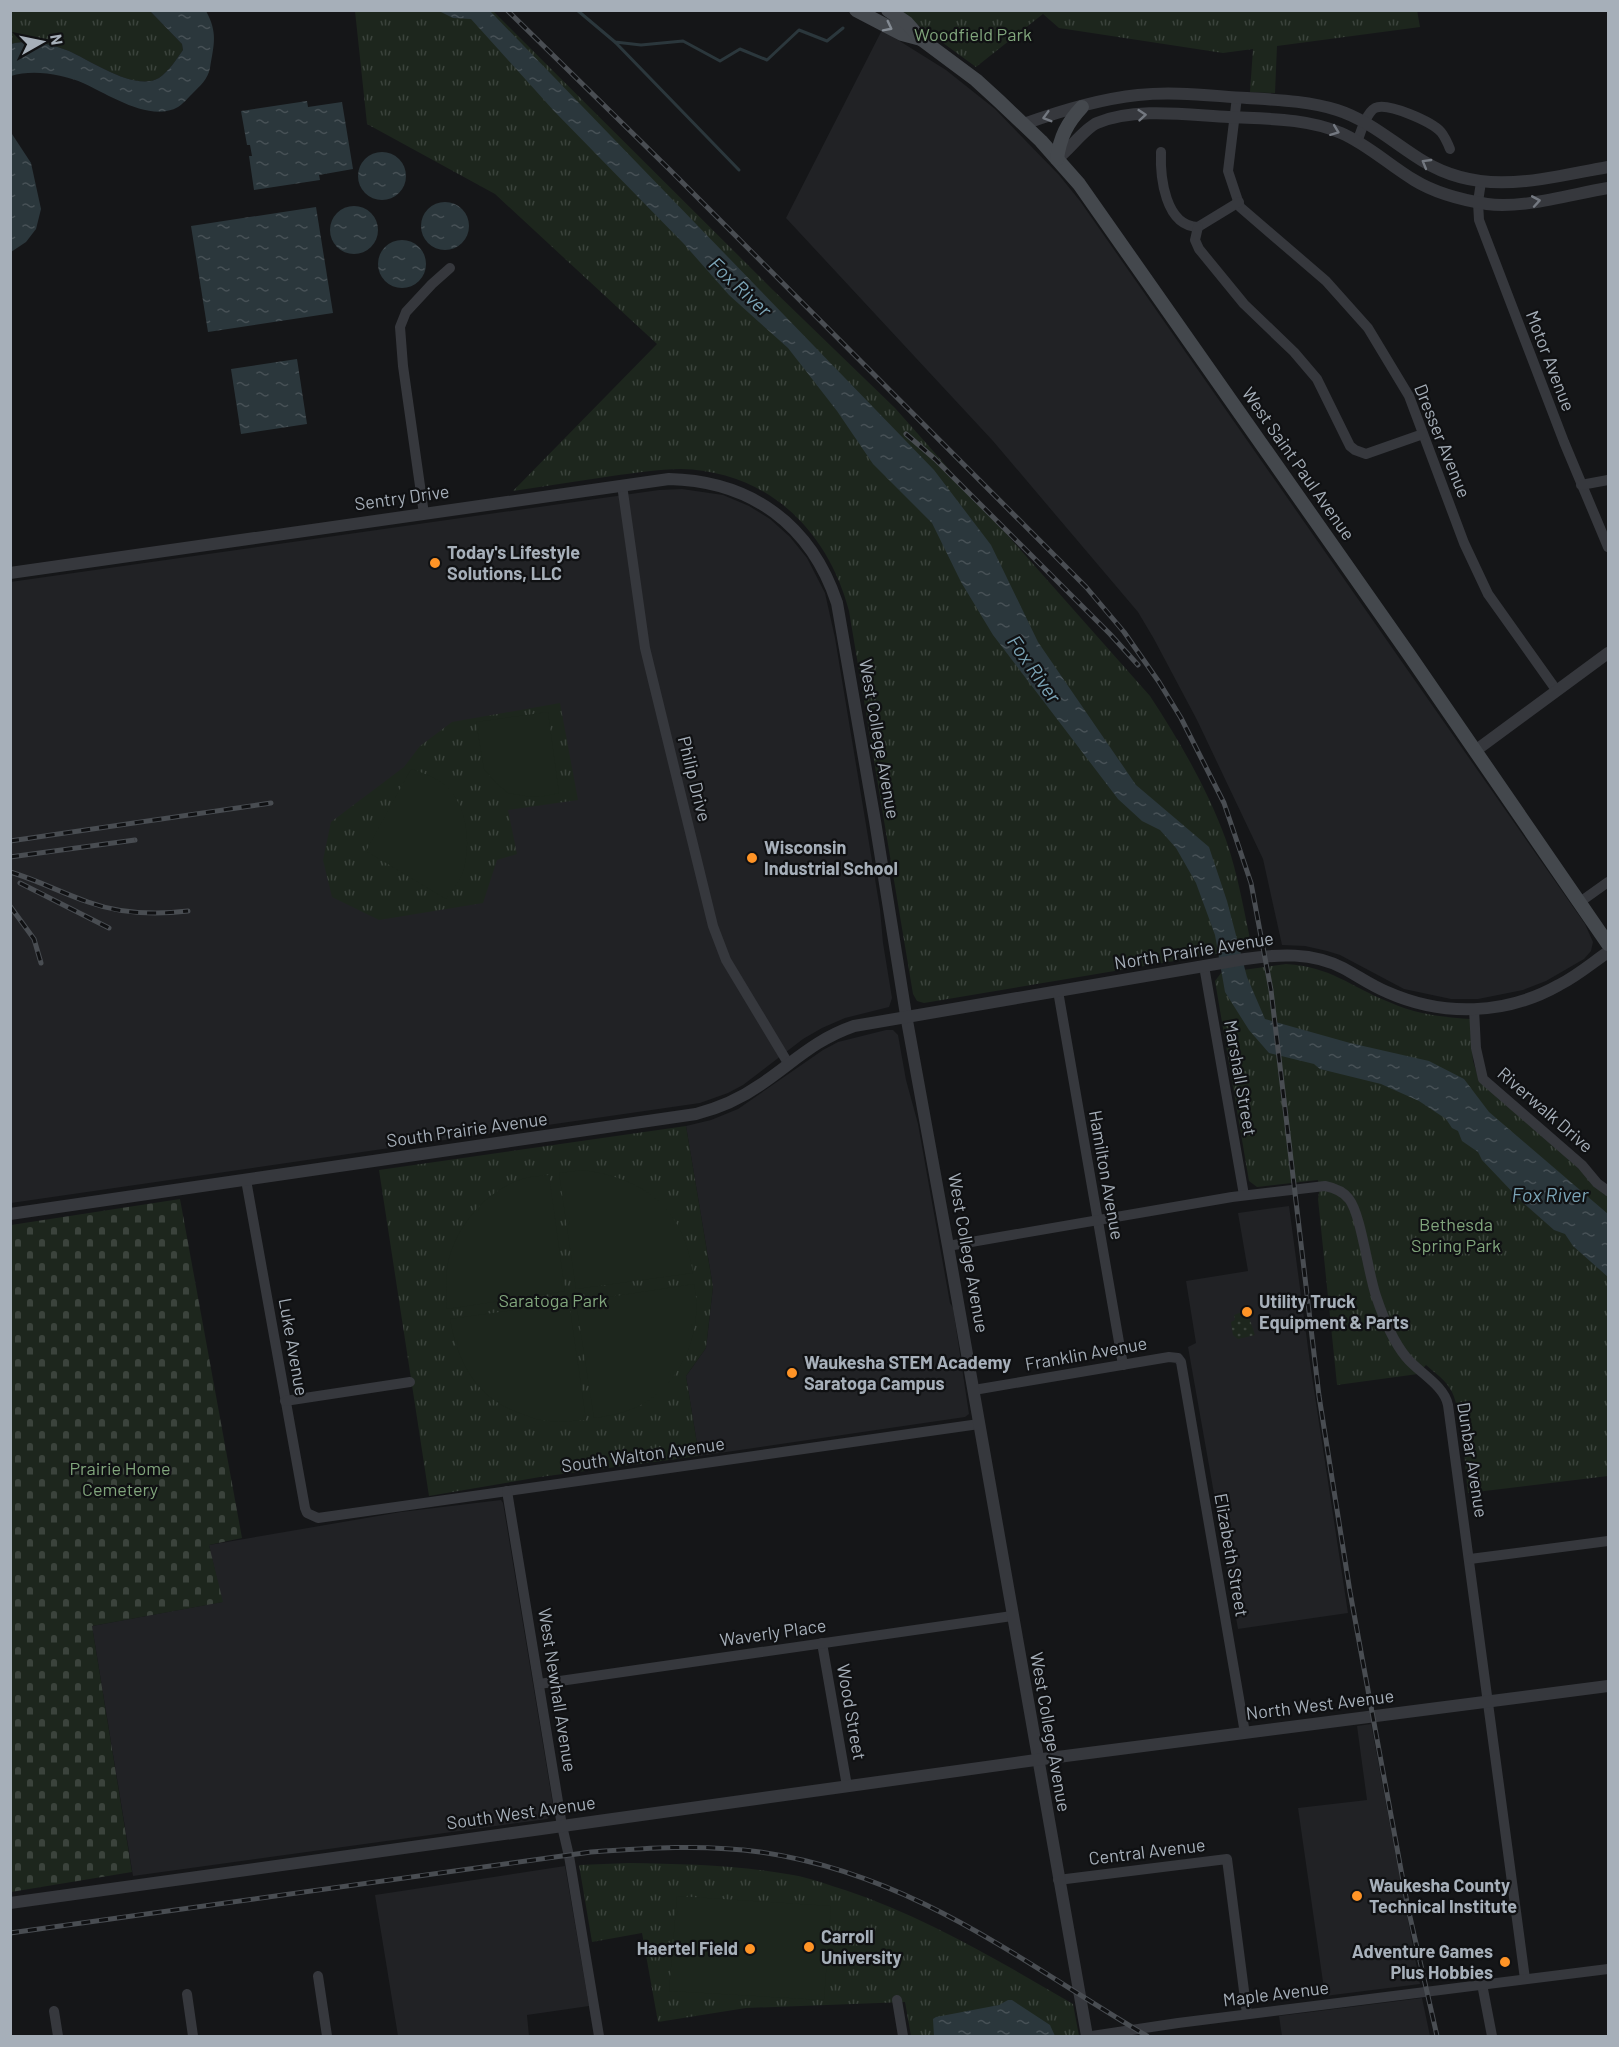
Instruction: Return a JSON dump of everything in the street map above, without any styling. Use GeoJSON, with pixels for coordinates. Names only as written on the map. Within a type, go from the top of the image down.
{"type":"FeatureCollection","features":[{"type":"Feature","properties":{"kind":"main road","name":"West Saint Paul Avenue"},"geometry":{"type":"LineString","coordinates":[[856,10],[902,34],[921,39]]}},
{"type":"Feature","properties":{"kind":"main road","name":"West Saint Paul Avenue"},"geometry":{"type":"LineString","coordinates":[[888,10],[907,23],[921,39],[976,80],[1024,124],[1079,184],[1608,944]]}},
{"type":"Feature","properties":{"kind":"main road"},"geometry":{"type":"LineString","coordinates":[[1057,159],[1064,129],[1082,107]]}},
{"type":"Feature","properties":{"kind":"street"},"geometry":{"type":"LineString","coordinates":[[1024,124],[1082,107],[1138,95],[1237,97],[1318,104],[1340,111],[1365,123],[1434,167],[1469,180],[1497,184],[1513,183],[1608,167]]}},
{"type":"Feature","properties":{"kind":"street","name":"Dresser Avenue"},"geometry":{"type":"LineString","coordinates":[[1237,97],[1228,171],[1240,207],[1326,281],[1368,328],[1409,396],[1464,543],[1488,594],[1557,691]]}},
{"type":"Feature","properties":{"kind":"street"},"geometry":{"type":"LineString","coordinates":[[1110,100],[1115,118]]}},
{"type":"Feature","properties":{"kind":"street"},"geometry":{"type":"LineString","coordinates":[[1357,142],[1371,112],[1376,108],[1396,110],[1415,116],[1435,127],[1442,133],[1450,149]]}},
{"type":"Feature","properties":{"kind":"street"},"geometry":{"type":"LineString","coordinates":[[1057,159],[1070,149],[1092,125],[1115,118],[1159,113],[1309,123],[1340,132],[1415,180],[1445,194],[1478,202],[1518,204],[1608,188]]}},
{"type":"Feature","properties":{"kind":"street"},"geometry":{"type":"LineString","coordinates":[[1161,152],[1160,173],[1163,190],[1173,211],[1187,226],[1198,227],[1239,202]]}},
{"type":"Feature","properties":{"kind":"street","name":"Motor Avenue"},"geometry":{"type":"LineString","coordinates":[[1481,182],[1478,202],[1479,220],[1581,485],[1608,547]]}},
{"type":"Feature","properties":{"kind":"street"},"geometry":{"type":"LineString","coordinates":[[1198,227],[1195,240],[1199,249],[1244,304],[1294,352],[1317,379],[1350,446],[1366,454],[1423,434]]}},
{"type":"Feature","properties":{"kind":"street"},"geometry":{"type":"LineString","coordinates":[[424,513],[403,366],[400,327],[406,312],[450,268]]}},
{"type":"Feature","properties":{"kind":"street","name":"Sentry Drive"},"geometry":{"type":"LineString","coordinates":[[10,573],[669,479],[706,482],[728,488],[752,498],[773,511],[789,525]]}},
{"type":"Feature","properties":{"kind":"street"},"geometry":{"type":"LineString","coordinates":[[1581,485],[1608,480]]}},
{"type":"Feature","properties":{"kind":"street","name":"Philip Drive"},"geometry":{"type":"LineString","coordinates":[[622,485],[645,648],[713,926],[726,960],[788,1063]]}},
{"type":"Feature","properties":{"kind":"street","name":"West College Avenue"},"geometry":{"type":"LineString","coordinates":[[789,525],[808,545],[820,564],[837,603],[906,1016],[1087,2037]]}},
{"type":"Feature","properties":{"kind":"street"},"geometry":{"type":"LineString","coordinates":[[1475,751],[1608,653]]}},
{"type":"Feature","properties":{"kind":"street"},"geometry":{"type":"LineString","coordinates":[[1580,902],[1608,882]]}},
{"type":"Feature","properties":{"kind":"street","name":"North Prairie Avenue"},"geometry":{"type":"LineString","coordinates":[[906,1016],[1279,955],[1317,959],[1342,968],[1386,992],[1405,999],[1433,1006],[1474,1010],[1512,1004],[1542,994],[1560,985],[1608,952]]}},
{"type":"Feature","properties":{"kind":"street","name":"Marshall Street"},"geometry":{"type":"LineString","coordinates":[[1204,966],[1244,1196]]}},
{"type":"Feature","properties":{"kind":"street","name":"Hamilton Avenue"},"geometry":{"type":"LineString","coordinates":[[1058,991],[1123,1365]]}},
{"type":"Feature","properties":{"kind":"street","name":"Riverwalk Drive"},"geometry":{"type":"LineString","coordinates":[[1474,1010],[1476,1054],[1483,1079],[1582,1165],[1597,1183],[1608,1191]]}},
{"type":"Feature","properties":{"kind":"street","name":"South Prairie Avenue"},"geometry":{"type":"LineString","coordinates":[[10,1214],[696,1114],[738,1098],[760,1085],[811,1046],[837,1032],[861,1024],[906,1016]]}},
{"type":"Feature","properties":{"kind":"street","name":"Luke Avenue"},"geometry":{"type":"LineString","coordinates":[[246,1180],[304,1508],[312,1517]]}},
{"type":"Feature","properties":{"kind":"street","name":"Dunbar Avenue"},"geometry":{"type":"LineString","coordinates":[[948,1246],[1244,1196],[1325,1186],[1341,1191],[1352,1203],[1368,1270],[1383,1317],[1405,1356],[1444,1394],[1447,1400],[1525,1979]]}},
{"type":"Feature","properties":{"kind":"street","name":"Franklin Avenue"},"geometry":{"type":"LineString","coordinates":[[974,1390],[1176,1357],[1181,1362],[1185,1383]]}},
{"type":"Feature","properties":{"kind":"street"},"geometry":{"type":"LineString","coordinates":[[285,1401],[410,1382]]}},
{"type":"Feature","properties":{"kind":"street","name":"Elizabeth Street"},"geometry":{"type":"LineString","coordinates":[[1185,1383],[1245,1733]]}},
{"type":"Feature","properties":{"kind":"street","name":"South Walton Avenue"},"geometry":{"type":"LineString","coordinates":[[312,1517],[318,1518],[979,1424]]}},
{"type":"Feature","properties":{"kind":"street","name":"West Newhall Avenue"},"geometry":{"type":"LineString","coordinates":[[507,1491],[599,2037]]}},
{"type":"Feature","properties":{"kind":"street"},"geometry":{"type":"LineString","coordinates":[[1470,1559],[1608,1541]]}},
{"type":"Feature","properties":{"kind":"street","name":"Waverly Place"},"geometry":{"type":"LineString","coordinates":[[539,1684],[1012,1616]]}},
{"type":"Feature","properties":{"kind":"street","name":"Wood Street"},"geometry":{"type":"LineString","coordinates":[[822,1643],[847,1786]]}},
{"type":"Feature","properties":{"kind":"street","name":"North West Avenue"},"geometry":{"type":"LineString","coordinates":[[1037,1759],[1608,1686]]}},
{"type":"Feature","properties":{"kind":"street","name":"South West Avenue"},"geometry":{"type":"LineString","coordinates":[[10,1903],[1037,1759]]}},
{"type":"Feature","properties":{"kind":"street","name":"Central Avenue"},"geometry":{"type":"LineString","coordinates":[[1058,1880],[1227,1858],[1248,2014]]}},
{"type":"Feature","properties":{"kind":"street","name":"Maple Avenue"},"geometry":{"type":"LineString","coordinates":[[1092,2037],[1248,2014],[1608,1969]]}},
{"type":"Feature","properties":{"kind":"street"},"geometry":{"type":"LineString","coordinates":[[318,1976],[327,2037]]}},
{"type":"Feature","properties":{"kind":"street"},"geometry":{"type":"LineString","coordinates":[[1482,1984],[1492,2037]]}},
{"type":"Feature","properties":{"kind":"street"},"geometry":{"type":"LineString","coordinates":[[187,1994],[193,2037]]}},
{"type":"Feature","properties":{"kind":"street"},"geometry":{"type":"LineString","coordinates":[[897,2000],[903,2037]]}},
{"type":"Feature","properties":{"kind":"street"},"geometry":{"type":"LineString","coordinates":[[54,2011],[58,2037]]}},
{"type":"Feature","properties":{"kind":"shaded area"},"geometry":{"type":"Polygon","coordinates":[[[882,30],[946,70],[995,109],[1059,175],[1080,201],[1585,924],[1593,942],[1591,951],[1584,959],[1546,981],[1523,990],[1478,999],[1451,999],[1404,989],[1340,955],[1305,946],[1282,945],[1263,859],[1197,720],[1138,612],[993,441],[786,218],[882,30]]]}},
{"type":"Feature","properties":{"kind":"shaded area"},"geometry":{"type":"Polygon","coordinates":[[[682,489],[723,495],[749,506],[770,519],[790,537],[807,558],[825,593],[835,638],[880,909],[892,998],[889,1007],[845,1018],[822,1028],[803,1039],[743,1085],[700,1103],[11,1203],[10,582],[659,490],[682,489]]]}},
{"type":"Feature","properties":{"kind":"shaded area"},"geometry":{"type":"Polygon","coordinates":[[[893,1030],[898,1035],[906,1080],[918,1124],[950,1303],[953,1308],[969,1414],[965,1417],[699,1456],[686,1376],[706,1348],[713,1287],[686,1126],[711,1120],[738,1109],[838,1042],[893,1030]]]}},
{"type":"Feature","properties":{"kind":"shaded area"},"geometry":{"type":"Polygon","coordinates":[[[1289,1206],[1348,1613],[1238,1629],[1188,1347],[1196,1343],[1186,1281],[1248,1271],[1238,1213],[1289,1206]]]}},
{"type":"Feature","properties":{"kind":"shaded area"},"geometry":{"type":"Polygon","coordinates":[[[501,1500],[553,1805],[551,1816],[547,1819],[133,1876],[92,1626],[222,1602],[209,1545],[401,1512],[501,1500]]]}},
{"type":"Feature","properties":{"kind":"shaded area","name":"Waukesha County Technical Institute"},"geometry":{"type":"Polygon","coordinates":[[[1371,1724],[1420,1984],[1325,1996],[1298,1808],[1367,1800],[1357,1726],[1371,1724]]]}},
{"type":"Feature","properties":{"kind":"shaded area"},"geometry":{"type":"Polygon","coordinates":[[[565,1866],[589,2006],[527,2015],[529,2036],[398,2036],[375,1895],[565,1866]]]}},
{"type":"Feature","properties":{"kind":"shaded area"},"geometry":{"type":"Polygon","coordinates":[[[1422,1998],[1430,2036],[1282,2036],[1279,2016],[1422,1998]]]}},
{"type":"Feature","properties":{"kind":"green space","name":"Woodfield Park"},"geometry":{"type":"Polygon","coordinates":[[[1417,10],[1420,27],[1277,46],[1275,93],[1250,92],[1253,49],[1223,53],[1059,28],[1043,14],[976,67],[899,11],[1417,10]]]}},
{"type":"Feature","properties":{"kind":"green space"},"geometry":{"type":"Polygon","coordinates":[[[10,11],[150,11],[182,44],[183,50],[159,78],[138,81],[114,74],[55,46],[33,42],[11,44],[10,11]]]}},
{"type":"Feature","properties":{"kind":"green space"},"geometry":{"type":"Polygon","coordinates":[[[355,11],[493,11],[895,408],[1150,696],[1192,766],[1219,821],[1234,866],[1252,948],[924,1003],[917,1001],[913,994],[849,611],[826,555],[809,531],[789,510],[766,493],[741,481],[712,472],[681,469],[655,470],[513,491],[657,344],[495,194],[367,124],[355,11]]]}},
{"type":"Feature","properties":{"kind":"green space"},"geometry":{"type":"Polygon","coordinates":[[[560,703],[578,800],[508,810],[517,854],[497,860],[483,903],[379,920],[332,897],[323,860],[331,822],[404,767],[420,746],[452,722],[560,703]]]}},
{"type":"Feature","properties":{"kind":"green space"},"geometry":{"type":"Polygon","coordinates":[[[548,712],[559,793],[540,797],[508,793],[484,769],[476,722],[548,712]]]}},
{"type":"Feature","properties":{"kind":"green space"},"geometry":{"type":"Polygon","coordinates":[[[411,769],[444,784],[455,796],[464,817],[467,839],[465,862],[462,875],[446,899],[366,851],[411,769]]]}},
{"type":"Feature","properties":{"kind":"green space","name":"Bethesda Spring Park"},"geometry":{"type":"Polygon","coordinates":[[[1286,964],[1328,973],[1375,996],[1418,1012],[1470,1019],[1473,1061],[1478,1077],[1608,1195],[1608,1476],[1468,1493],[1463,1441],[1455,1401],[1447,1384],[1426,1365],[1418,1374],[1337,1385],[1318,1180],[1257,1187],[1249,1181],[1215,981],[1221,973],[1286,964]]]}},
{"type":"Feature","properties":{"kind":"green space","name":"Saratoga Park"},"geometry":{"type":"Polygon","coordinates":[[[686,1126],[713,1287],[706,1348],[686,1376],[699,1456],[540,1477],[429,1496],[379,1170],[686,1126]]]}},
{"type":"Feature","properties":{"kind":"green space"},"geometry":{"type":"Polygon","coordinates":[[[583,1170],[606,1174],[626,1181],[658,1201],[681,1231],[693,1273],[576,1289],[559,1173],[583,1170]]]}},
{"type":"Feature","properties":{"kind":"green space"},"geometry":{"type":"Polygon","coordinates":[[[549,1175],[565,1291],[447,1309],[448,1263],[458,1235],[466,1222],[487,1199],[499,1190],[526,1178],[549,1175]]]}},
{"type":"Feature","properties":{"kind":"green space","name":"Prairie Home Cemetery"},"geometry":{"type":"Polygon","coordinates":[[[180,1199],[242,1538],[209,1545],[223,1602],[92,1626],[132,1872],[11,1892],[11,1225],[180,1199]]]}},
{"type":"Feature","properties":{"kind":"green space"},"geometry":{"type":"Polygon","coordinates":[[[694,1284],[696,1318],[693,1335],[679,1368],[669,1382],[657,1394],[637,1407],[594,1418],[576,1302],[694,1284]]]}},
{"type":"Feature","properties":{"kind":"green space"},"geometry":{"type":"Polygon","coordinates":[[[569,1302],[586,1420],[535,1419],[493,1399],[472,1378],[458,1351],[450,1319],[569,1302]]]}},
{"type":"Feature","properties":{"kind":"green space"},"geometry":{"type":"Polygon","coordinates":[[[1242,1312],[1248,1314],[1255,1335],[1238,1339],[1233,1335],[1231,1322],[1235,1320],[1234,1315],[1242,1312]]]}},
{"type":"Feature","properties":{"kind":"green space","name":"Carroll University"},"geometry":{"type":"Polygon","coordinates":[[[629,1863],[752,1869],[800,1876],[875,1901],[962,1941],[1073,2004],[1079,2036],[911,2036],[905,2002],[746,2008],[658,2022],[642,1933],[592,1942],[579,1865],[629,1863]]]}},
{"type":"Feature","properties":{"kind":"green space","name":"Haertel Field"},"geometry":{"type":"Polygon","coordinates":[[[677,1896],[831,1906],[824,2000],[669,1991],[677,1896]]]}},
{"type":"Feature","properties":{"kind":"water"},"geometry":{"type":"Polygon","coordinates":[[[150,11],[206,11],[214,32],[214,45],[207,76],[178,107],[155,112],[142,109],[117,100],[83,83],[57,75],[28,73],[11,76],[11,44],[26,42],[62,48],[126,78],[149,81],[159,78],[183,50],[182,44],[150,11]]]}},
{"type":"Feature","properties":{"kind":"water","name":"Fox River"},"geometry":{"type":"Polygon","coordinates":[[[439,11],[490,11],[934,470],[991,545],[1038,642],[1136,785],[1209,847],[1227,901],[1247,977],[1265,1019],[1350,1043],[1429,1061],[1464,1079],[1489,1112],[1608,1214],[1608,1277],[1573,1246],[1565,1234],[1554,1230],[1519,1199],[1482,1160],[1478,1152],[1462,1141],[1458,1131],[1452,1128],[1446,1119],[1419,1101],[1381,1084],[1320,1069],[1314,1064],[1269,1053],[1249,1030],[1225,992],[1215,935],[1196,883],[1176,848],[1160,830],[1142,821],[1118,799],[993,635],[961,582],[932,523],[873,464],[837,411],[788,348],[729,295],[684,244],[554,111],[471,19],[453,18],[439,11]]]}},
{"type":"Feature","properties":{"kind":"water"},"geometry":{"type":"Polygon","coordinates":[[[307,101],[308,107],[342,102],[353,169],[319,175],[320,180],[254,190],[249,156],[252,156],[250,145],[247,145],[241,111],[307,101]]]}},
{"type":"Feature","properties":{"kind":"water"},"geometry":{"type":"Polygon","coordinates":[[[10,131],[31,163],[41,209],[36,229],[26,242],[11,252],[10,131]]]}},
{"type":"Feature","properties":{"kind":"water"},"geometry":{"type":"Polygon","coordinates":[[[382,152],[399,159],[406,176],[399,193],[382,200],[365,193],[358,176],[365,159],[382,152]]]}},
{"type":"Feature","properties":{"kind":"water"},"geometry":{"type":"Polygon","coordinates":[[[445,202],[462,209],[469,226],[462,243],[445,250],[428,243],[421,226],[428,209],[445,202]]]}},
{"type":"Feature","properties":{"kind":"water"},"geometry":{"type":"Polygon","coordinates":[[[354,206],[371,213],[378,230],[371,247],[354,254],[337,247],[330,230],[337,213],[354,206]]]}},
{"type":"Feature","properties":{"kind":"water"},"geometry":{"type":"Polygon","coordinates":[[[316,207],[333,313],[208,332],[191,226],[316,207]]]}},
{"type":"Feature","properties":{"kind":"water"},"geometry":{"type":"Polygon","coordinates":[[[397,240],[407,240],[419,247],[426,259],[426,269],[419,281],[407,288],[397,288],[382,277],[378,269],[378,259],[389,244],[397,240]]]}},
{"type":"Feature","properties":{"kind":"water"},"geometry":{"type":"Polygon","coordinates":[[[297,359],[307,424],[241,434],[231,369],[297,359]]]}},
{"type":"Feature","properties":{"kind":"water"},"geometry":{"type":"Polygon","coordinates":[[[1012,2000],[1050,2025],[1055,2036],[934,2036],[933,2019],[936,2017],[999,2005],[1012,2000]]]}},
{"type":"Feature","properties":{"kind":"waterway"},"geometry":{"type":"LineString","coordinates":[[577,10],[615,42],[641,45],[683,41],[720,61],[740,49],[767,60],[799,30],[827,41],[843,28]]}},
{"type":"Feature","properties":{"kind":"waterway"},"geometry":{"type":"LineString","coordinates":[[615,42],[739,170]]}},
{"type":"Feature","properties":{"kind":"railway"},"geometry":{"type":"LineString","coordinates":[[507,10],[1086,587],[1124,632],[1159,682],[1181,718],[1224,803],[1251,883],[1271,990],[1319,1396],[1350,1592],[1408,1908],[1437,2036]]}},
{"type":"Feature","properties":{"kind":"railway"},"geometry":{"type":"LineString","coordinates":[[906,434],[935,459],[1110,634],[1138,665]]}},
{"type":"Feature","properties":{"kind":"railway"},"geometry":{"type":"LineString","coordinates":[[10,841],[271,803]]}},
{"type":"Feature","properties":{"kind":"railway"},"geometry":{"type":"LineString","coordinates":[[10,857],[135,840]]}},
{"type":"Feature","properties":{"kind":"railway"},"geometry":{"type":"LineString","coordinates":[[10,872],[88,902],[113,909],[150,913],[188,911]]}},
{"type":"Feature","properties":{"kind":"railway"},"geometry":{"type":"LineString","coordinates":[[20,883],[109,928]]}},
{"type":"Feature","properties":{"kind":"railway"},"geometry":{"type":"LineString","coordinates":[[10,906],[34,939],[41,963]]}},
{"type":"Feature","properties":{"kind":"railway"},"geometry":{"type":"LineString","coordinates":[[10,1933],[591,1852],[718,1848],[760,1852],[815,1863],[867,1879],[915,1900],[1008,1950],[1147,2036]]}},
{"type":"Feature","properties":{"kind":"place","name":"Today's Lifestyle Solutions, LLC"},"geometry":{"type":"Point","coordinates":[435,563]}},
{"type":"Feature","properties":{"kind":"place","name":"Wisconsin Industrial School"},"geometry":{"type":"Point","coordinates":[752,858]}},
{"type":"Feature","properties":{"kind":"place","name":"Utility Truck Equipment & Parts"},"geometry":{"type":"Point","coordinates":[1247,1312]}},
{"type":"Feature","properties":{"kind":"place","name":"Waukesha STEM Academy Saratoga Campus"},"geometry":{"type":"Point","coordinates":[792,1373]}},
{"type":"Feature","properties":{"kind":"place","name":"Waukesha County Technical Institute"},"geometry":{"type":"Point","coordinates":[1357,1896]}},
{"type":"Feature","properties":{"kind":"place","name":"Carroll University"},"geometry":{"type":"Point","coordinates":[809,1947]}},
{"type":"Feature","properties":{"kind":"place","name":"Haertel Field"},"geometry":{"type":"Point","coordinates":[750,1949]}},
{"type":"Feature","properties":{"kind":"place","name":"Adventure Games Plus Hobbies"},"geometry":{"type":"Point","coordinates":[1505,1962]}}]}
